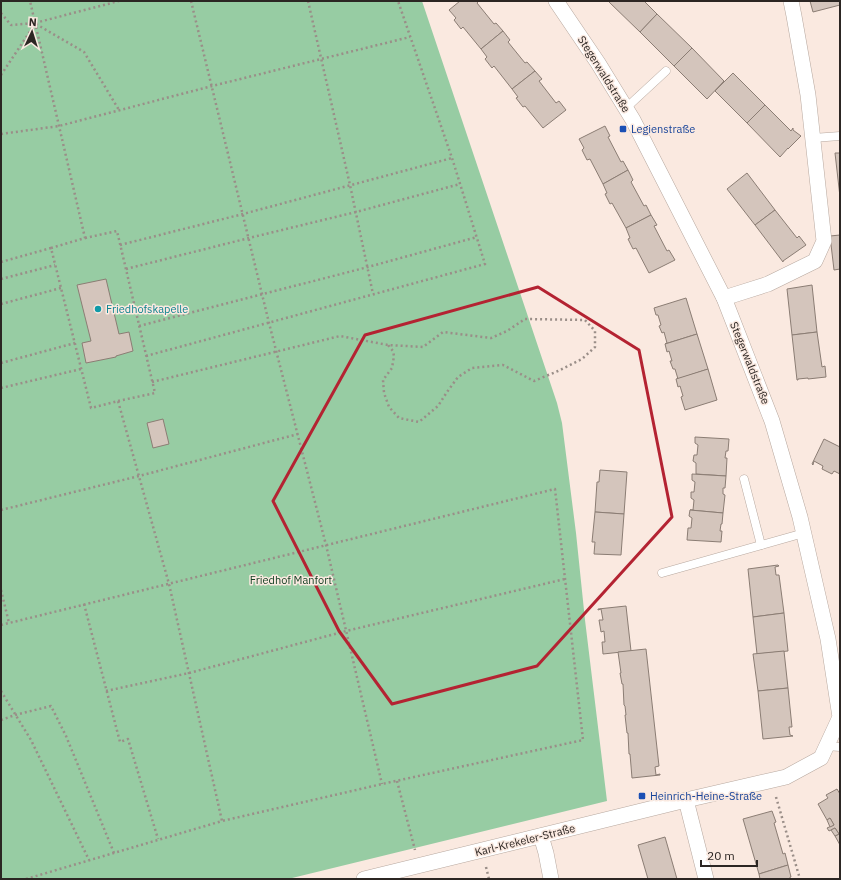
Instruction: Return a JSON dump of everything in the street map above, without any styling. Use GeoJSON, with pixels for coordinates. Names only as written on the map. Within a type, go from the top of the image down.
{"type":"FeatureCollection","features":[{"type":"Feature","properties":{"kind":"street","name":"Stegerwaldstraße"},"geometry":{"type":"LineString","coordinates":[[556,1],[598,63],[637,128],[724,298],[772,421],[800,517],[828,639],[840,717],[829,750]]}},
{"type":"Feature","properties":{"kind":"street"},"geometry":{"type":"LineString","coordinates":[[724,298],[768,284],[815,261],[824,240],[808,95],[790,1]]}},
{"type":"Feature","properties":{"kind":"street","name":"Karl-Krekeler-Straße"},"geometry":{"type":"LineString","coordinates":[[364,879],[786,777],[829,750]]}},
{"type":"Feature","properties":{"kind":"street"},"geometry":{"type":"LineString","coordinates":[[686,800],[706,879]]}},
{"type":"Feature","properties":{"kind":"street"},"geometry":{"type":"LineString","coordinates":[[541,836],[551,879]]}},
{"type":"Feature","properties":{"kind":"lane"},"geometry":{"type":"LineString","coordinates":[[626,108],[666,71]]}},
{"type":"Feature","properties":{"kind":"lane"},"geometry":{"type":"LineString","coordinates":[[813,138],[840,136]]}},
{"type":"Feature","properties":{"kind":"lane"},"geometry":{"type":"LineString","coordinates":[[744,479],[761,545]]}},
{"type":"Feature","properties":{"kind":"lane"},"geometry":{"type":"LineString","coordinates":[[662,573],[804,533]]}},
{"type":"Feature","properties":{"kind":"path"},"geometry":{"type":"LineString","coordinates":[[30,1],[85,238]]}},
{"type":"Feature","properties":{"kind":"path"},"geometry":{"type":"LineString","coordinates":[[100,6],[101,1]]}},
{"type":"Feature","properties":{"kind":"path"},"geometry":{"type":"LineString","coordinates":[[1,13],[11,25],[35,23],[119,1]]}},
{"type":"Feature","properties":{"kind":"path"},"geometry":{"type":"LineString","coordinates":[[191,1],[262,294],[326,545],[382,784]]}},
{"type":"Feature","properties":{"kind":"path"},"geometry":{"type":"LineString","coordinates":[[308,1],[373,294]]}},
{"type":"Feature","properties":{"kind":"path"},"geometry":{"type":"LineString","coordinates":[[146,356],[485,264],[452,158],[398,1]]}},
{"type":"Feature","properties":{"kind":"path"},"geometry":{"type":"LineString","coordinates":[[1,75],[35,23]]}},
{"type":"Feature","properties":{"kind":"path"},"geometry":{"type":"LineString","coordinates":[[35,23],[84,52],[119,110]]}},
{"type":"Feature","properties":{"kind":"path"},"geometry":{"type":"LineString","coordinates":[[1,134],[59,126],[410,37]]}},
{"type":"Feature","properties":{"kind":"path"},"geometry":{"type":"LineString","coordinates":[[120,244],[243,214],[452,158]]}},
{"type":"Feature","properties":{"kind":"path"},"geometry":{"type":"LineString","coordinates":[[126,269],[356,212],[460,184]]}},
{"type":"Feature","properties":{"kind":"path"},"geometry":{"type":"LineString","coordinates":[[1,262],[85,238],[117,231],[155,393],[91,408],[51,248]]}},
{"type":"Feature","properties":{"kind":"path"},"geometry":{"type":"LineString","coordinates":[[139,326],[368,267],[477,237]]}},
{"type":"Feature","properties":{"kind":"path"},"geometry":{"type":"LineString","coordinates":[[1,279],[56,265]]}},
{"type":"Feature","properties":{"kind":"path"},"geometry":{"type":"LineString","coordinates":[[1,304],[61,288]]}},
{"type":"Feature","properties":{"kind":"path"},"geometry":{"type":"LineString","coordinates":[[152,382],[340,336],[388,344],[423,347],[443,332],[491,338],[507,331],[525,319],[585,320],[595,331],[595,347],[582,359],[534,381],[503,365],[472,368],[458,377],[438,406],[419,422],[399,418],[389,407],[384,393],[383,380],[392,368],[394,356],[393,351],[388,344]]}},
{"type":"Feature","properties":{"kind":"path"},"geometry":{"type":"LineString","coordinates":[[1,363],[75,343]]}},
{"type":"Feature","properties":{"kind":"path"},"geometry":{"type":"LineString","coordinates":[[1,388],[81,369]]}},
{"type":"Feature","properties":{"kind":"path"},"geometry":{"type":"LineString","coordinates":[[118,401],[169,584],[222,821]]}},
{"type":"Feature","properties":{"kind":"path"},"geometry":{"type":"LineString","coordinates":[[1,510],[139,476],[298,434]]}},
{"type":"Feature","properties":{"kind":"path"},"geometry":{"type":"LineString","coordinates":[[1,624],[555,489],[583,740],[222,821],[26,879]]}},
{"type":"Feature","properties":{"kind":"path"},"geometry":{"type":"LineString","coordinates":[[106,691],[189,673],[346,631],[565,579]]}},
{"type":"Feature","properties":{"kind":"path"},"geometry":{"type":"LineString","coordinates":[[1,590],[9,623]]}},
{"type":"Feature","properties":{"kind":"path"},"geometry":{"type":"LineString","coordinates":[[84,604],[120,742],[128,739],[158,840]]}},
{"type":"Feature","properties":{"kind":"path"},"geometry":{"type":"LineString","coordinates":[[1,691],[31,740],[89,860]]}},
{"type":"Feature","properties":{"kind":"path"},"geometry":{"type":"LineString","coordinates":[[1,720],[15,714],[51,706],[66,736],[114,853]]}},
{"type":"Feature","properties":{"kind":"path"},"geometry":{"type":"LineString","coordinates":[[771,780],[800,879]]}},
{"type":"Feature","properties":{"kind":"path"},"geometry":{"type":"LineString","coordinates":[[397,781],[419,866]]}},
{"type":"Feature","properties":{"kind":"highlighted area"},"geometry":{"type":"Polygon","coordinates":[[[538,287],[639,350],[672,517],[537,666],[392,704],[339,631],[273,501],[365,335],[538,287]]]}},
{"type":"Feature","properties":{"kind":"green space","name":"Friedhof Manfort"},"geometry":{"type":"Polygon","coordinates":[[[1,1],[422,1],[557,403],[562,423],[607,801],[288,879],[1,879],[1,1]]]}},
{"type":"Feature","properties":{"kind":"building"},"geometry":{"type":"Polygon","coordinates":[[[460,1],[479,1],[477,3],[494,24],[496,23],[503,31],[481,49],[463,27],[461,29],[454,20],[456,18],[449,10],[460,1]]]}},
{"type":"Feature","properties":{"kind":"building"},"geometry":{"type":"Polygon","coordinates":[[[608,1],[644,1],[657,14],[640,32],[608,1]]]}},
{"type":"Feature","properties":{"kind":"building"},"geometry":{"type":"Polygon","coordinates":[[[810,1],[840,1],[840,5],[813,12],[810,1]]]}},
{"type":"Feature","properties":{"kind":"building"},"geometry":{"type":"Polygon","coordinates":[[[657,14],[692,48],[674,66],[640,32],[657,14]]]}},
{"type":"Feature","properties":{"kind":"building"},"geometry":{"type":"Polygon","coordinates":[[[503,31],[510,40],[508,42],[525,63],[527,62],[535,71],[512,89],[494,66],[492,68],[485,59],[487,57],[481,49],[503,31]]]}},
{"type":"Feature","properties":{"kind":"building"},"geometry":{"type":"Polygon","coordinates":[[[692,48],[724,81],[707,99],[674,66],[692,48]]]}},
{"type":"Feature","properties":{"kind":"building"},"geometry":{"type":"Polygon","coordinates":[[[535,71],[542,79],[539,81],[556,103],[559,101],[566,110],[543,128],[525,106],[523,107],[516,98],[518,97],[512,89],[535,71]]]}},
{"type":"Feature","properties":{"kind":"building"},"geometry":{"type":"Polygon","coordinates":[[[733,73],[765,105],[747,123],[715,91],[733,73]]]}},
{"type":"Feature","properties":{"kind":"building"},"geometry":{"type":"Polygon","coordinates":[[[765,105],[791,131],[793,128],[793,130],[801,136],[780,157],[747,123],[765,105]]]}},
{"type":"Feature","properties":{"kind":"building"},"geometry":{"type":"Polygon","coordinates":[[[605,126],[610,136],[608,137],[621,162],[623,161],[628,170],[603,184],[590,159],[587,160],[582,150],[584,148],[579,139],[605,126]]]}},
{"type":"Feature","properties":{"kind":"building"},"geometry":{"type":"Polygon","coordinates":[[[835,153],[840,153],[840,197],[835,153]]]}},
{"type":"Feature","properties":{"kind":"building"},"geometry":{"type":"Polygon","coordinates":[[[628,170],[633,180],[631,182],[644,206],[646,205],[651,215],[626,228],[612,203],[610,204],[605,194],[607,193],[603,184],[628,170]]]}},
{"type":"Feature","properties":{"kind":"building"},"geometry":{"type":"Polygon","coordinates":[[[747,173],[775,210],[755,225],[727,189],[747,173]]]}},
{"type":"Feature","properties":{"kind":"building"},"geometry":{"type":"Polygon","coordinates":[[[775,210],[797,238],[799,236],[806,245],[783,262],[755,225],[775,210]]]}},
{"type":"Feature","properties":{"kind":"building"},"geometry":{"type":"Polygon","coordinates":[[[651,215],[657,225],[654,226],[667,251],[669,250],[675,260],[649,273],[636,248],[633,249],[628,239],[630,238],[626,228],[651,215]]]}},
{"type":"Feature","properties":{"kind":"building"},"geometry":{"type":"Polygon","coordinates":[[[840,235],[840,269],[834,270],[830,236],[840,235]]]}},
{"type":"Feature","properties":{"kind":"building","name":"Friedhofskapelle"},"geometry":{"type":"Polygon","coordinates":[[[106,279],[119,334],[129,332],[133,351],[116,357],[86,363],[82,343],[91,341],[77,285],[106,279]]]}},
{"type":"Feature","properties":{"kind":"building"},"geometry":{"type":"Polygon","coordinates":[[[812,285],[817,332],[792,335],[787,289],[812,285]]]}},
{"type":"Feature","properties":{"kind":"building"},"geometry":{"type":"Polygon","coordinates":[[[686,298],[697,334],[665,344],[667,343],[664,332],[662,333],[659,326],[661,325],[654,308],[686,298]]]}},
{"type":"Feature","properties":{"kind":"building"},"geometry":{"type":"Polygon","coordinates":[[[817,332],[822,367],[825,366],[826,377],[797,380],[792,335],[817,332]]]}},
{"type":"Feature","properties":{"kind":"building"},"geometry":{"type":"Polygon","coordinates":[[[697,334],[708,369],[678,379],[675,369],[673,369],[670,361],[672,361],[669,351],[667,352],[665,344],[697,334]]]}},
{"type":"Feature","properties":{"kind":"building"},"geometry":{"type":"Polygon","coordinates":[[[708,369],[717,400],[685,410],[681,397],[683,396],[676,379],[708,369]]]}},
{"type":"Feature","properties":{"kind":"building"},"geometry":{"type":"Polygon","coordinates":[[[163,419],[169,444],[153,448],[147,423],[163,419]]]}},
{"type":"Feature","properties":{"kind":"building"},"geometry":{"type":"Polygon","coordinates":[[[695,437],[729,439],[728,451],[726,451],[725,458],[727,458],[726,476],[696,474],[696,463],[693,461],[694,455],[697,455],[698,445],[695,443],[695,437]]]}},
{"type":"Feature","properties":{"kind":"building"},"geometry":{"type":"Polygon","coordinates":[[[824,439],[840,447],[840,474],[834,471],[832,474],[822,469],[823,466],[814,461],[813,465],[812,464],[824,439]]]}},
{"type":"Feature","properties":{"kind":"building"},"geometry":{"type":"Polygon","coordinates":[[[600,470],[627,472],[624,514],[595,512],[597,482],[599,482],[600,470]]]}},
{"type":"Feature","properties":{"kind":"building"},"geometry":{"type":"Polygon","coordinates":[[[692,474],[726,476],[725,488],[723,488],[723,494],[725,495],[723,513],[690,510],[693,510],[694,500],[691,498],[691,492],[694,492],[695,482],[692,480],[692,474]]]}},
{"type":"Feature","properties":{"kind":"building"},"geometry":{"type":"Polygon","coordinates":[[[690,510],[723,513],[720,531],[722,531],[721,542],[687,540],[688,528],[691,528],[692,518],[689,516],[690,510]]]}},
{"type":"Feature","properties":{"kind":"building"},"geometry":{"type":"Polygon","coordinates":[[[595,512],[624,514],[621,555],[594,554],[595,542],[592,542],[595,512]]]}},
{"type":"Feature","properties":{"kind":"building"},"geometry":{"type":"Polygon","coordinates":[[[779,566],[775,567],[776,575],[779,575],[784,613],[753,617],[748,569],[779,566]]]}},
{"type":"Feature","properties":{"kind":"building"},"geometry":{"type":"Polygon","coordinates":[[[626,606],[631,651],[603,654],[602,642],[605,642],[604,631],[601,632],[599,620],[603,620],[601,609],[598,609],[626,606]]]}},
{"type":"Feature","properties":{"kind":"building"},"geometry":{"type":"Polygon","coordinates":[[[784,613],[788,651],[757,654],[753,617],[784,613]]]}},
{"type":"Feature","properties":{"kind":"building"},"geometry":{"type":"Polygon","coordinates":[[[646,649],[659,766],[655,767],[656,775],[660,775],[632,778],[623,684],[620,673],[618,652],[646,649]]]}},
{"type":"Feature","properties":{"kind":"building"},"geometry":{"type":"Polygon","coordinates":[[[784,651],[788,688],[758,691],[753,654],[784,651]]]}},
{"type":"Feature","properties":{"kind":"building"},"geometry":{"type":"Polygon","coordinates":[[[788,688],[792,727],[789,727],[790,735],[793,736],[763,739],[758,691],[788,688]]]}},
{"type":"Feature","properties":{"kind":"building"},"geometry":{"type":"Polygon","coordinates":[[[837,789],[840,794],[840,845],[835,836],[839,834],[835,828],[829,831],[827,828],[834,825],[830,818],[827,820],[818,804],[828,798],[826,795],[837,789]]]}},
{"type":"Feature","properties":{"kind":"building"},"geometry":{"type":"Polygon","coordinates":[[[772,811],[783,854],[785,853],[788,865],[759,874],[743,819],[772,811]]]}},
{"type":"Feature","properties":{"kind":"building"},"geometry":{"type":"Polygon","coordinates":[[[830,818],[834,825],[830,827],[827,820],[830,818]]]}},
{"type":"Feature","properties":{"kind":"building"},"geometry":{"type":"Polygon","coordinates":[[[835,828],[839,834],[835,836],[831,830],[835,828]]]}},
{"type":"Feature","properties":{"kind":"building"},"geometry":{"type":"Polygon","coordinates":[[[665,837],[677,879],[648,879],[638,845],[665,837]]]}},
{"type":"Feature","properties":{"kind":"building"},"geometry":{"type":"Polygon","coordinates":[[[788,865],[791,877],[790,879],[760,879],[759,874],[788,865]]]}},
{"type":"Feature","properties":{"kind":"place","name":"Legienstraße"},"geometry":{"type":"Point","coordinates":[623,129]}},
{"type":"Feature","properties":{"kind":"place","name":"Friedhofskapelle"},"geometry":{"type":"Point","coordinates":[98,309]}},
{"type":"Feature","properties":{"kind":"place","name":"Heinrich-Heine-Straße"},"geometry":{"type":"Point","coordinates":[642,796]}}]}
